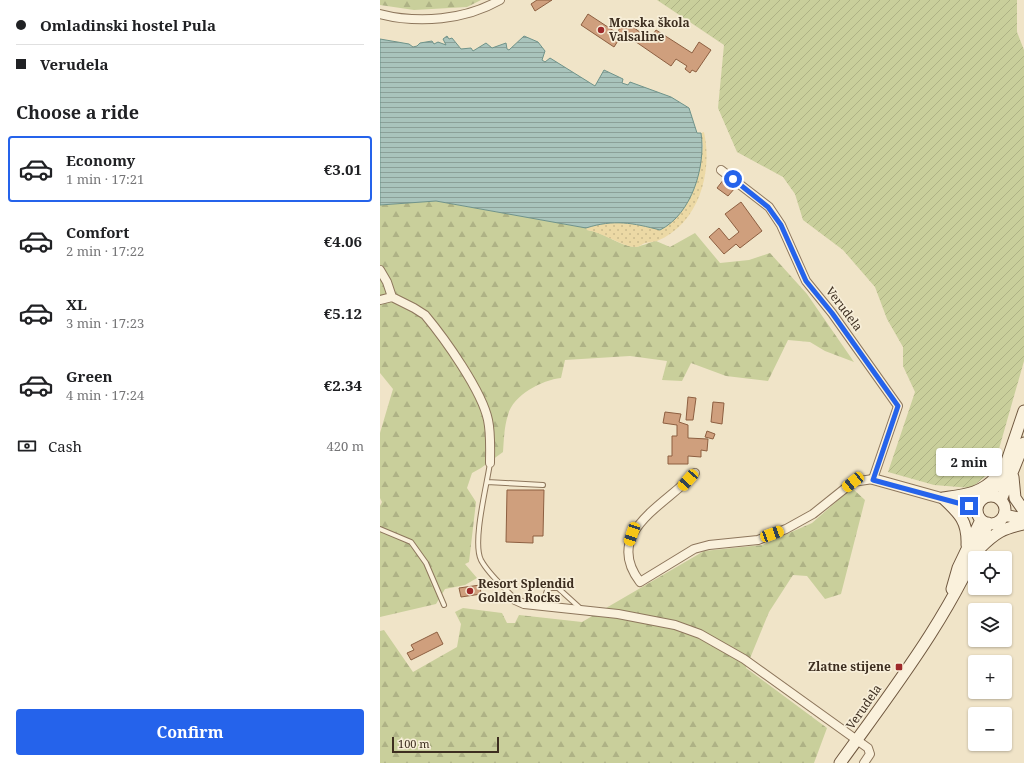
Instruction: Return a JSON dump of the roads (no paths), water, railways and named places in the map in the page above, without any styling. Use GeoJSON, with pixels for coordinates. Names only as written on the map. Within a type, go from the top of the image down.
{"type":"FeatureCollection","features":[{"type":"Feature","properties":{"kind":"main road"},"geometry":{"type":"LineString","coordinates":[[1001,500],[990,496],[983,498],[977,508],[984,522],[996,523],[1004,515],[1004,507],[1001,500],[1024,411]]}},
{"type":"Feature","properties":{"kind":"main road"},"geometry":{"type":"LineString","coordinates":[[990,496],[1024,443]]}},
{"type":"Feature","properties":{"kind":"main road"},"geometry":{"type":"LineString","coordinates":[[943,498],[980,491],[1010,466]]}},
{"type":"Feature","properties":{"kind":"main road"},"geometry":{"type":"LineString","coordinates":[[1010,466],[1014,495],[1024,511]]}},
{"type":"Feature","properties":{"kind":"main road"},"geometry":{"type":"LineString","coordinates":[[943,498],[960,514],[966,527],[972,549],[1006,527],[1024,524]]}},
{"type":"Feature","properties":{"kind":"main road"},"geometry":{"type":"LineString","coordinates":[[1004,515],[1024,519]]}},
{"type":"Feature","properties":{"kind":"main road","name":"Verudela"},"geometry":{"type":"LineString","coordinates":[[840,763],[934,630],[947,605],[984,522]]}},
{"type":"Feature","properties":{"kind":"street"},"geometry":{"type":"LineString","coordinates":[[380,14],[418,18],[455,17],[483,10],[500,0]]}},
{"type":"Feature","properties":{"kind":"street","name":"Verudela"},"geometry":{"type":"LineString","coordinates":[[721,170],[768,207],[781,225],[806,281],[832,313],[898,406],[873,480]]}},
{"type":"Feature","properties":{"kind":"street"},"geometry":{"type":"LineString","coordinates":[[380,270],[388,282],[392,297]]}},
{"type":"Feature","properties":{"kind":"street"},"geometry":{"type":"LineString","coordinates":[[380,300],[392,297],[425,315],[469,378],[483,402],[488,420],[490,463]]}},
{"type":"Feature","properties":{"kind":"street"},"geometry":{"type":"LineString","coordinates":[[695,473],[682,487],[642,520],[632,534],[628,546],[627,558],[631,571],[640,582],[694,549],[709,545],[758,540],[786,529],[813,514],[853,482],[873,480],[977,508]]}},
{"type":"Feature","properties":{"kind":"street"},"geometry":{"type":"LineString","coordinates":[[515,600],[524,604],[650,619],[700,634],[744,659],[857,739],[868,748],[870,754],[864,763]]}},
{"type":"Feature","properties":{"kind":"lane"},"geometry":{"type":"LineString","coordinates":[[490,463],[477,544],[480,558],[486,568],[515,600]]}},
{"type":"Feature","properties":{"kind":"lane"},"geometry":{"type":"LineString","coordinates":[[487,482],[543,485]]}},
{"type":"Feature","properties":{"kind":"lane"},"geometry":{"type":"LineString","coordinates":[[380,529],[411,542],[426,563],[444,605]]}},
{"type":"Feature","properties":{"kind":"lane"},"geometry":{"type":"LineString","coordinates":[[547,607],[544,600],[547,590],[551,588],[558,588],[582,610]]}},
{"type":"Feature","properties":{"kind":"water"},"geometry":{"type":"Polygon","coordinates":[[[447,36],[449,39],[452,38],[461,49],[471,48],[473,51],[486,43],[492,48],[506,43],[507,49],[509,50],[524,36],[538,42],[545,51],[542,60],[545,62],[550,58],[595,86],[604,70],[623,79],[622,83],[628,85],[630,82],[671,97],[689,108],[697,133],[701,133],[701,160],[699,174],[694,188],[681,213],[671,223],[660,230],[641,225],[623,223],[596,225],[586,228],[436,201],[380,205],[380,39],[409,44],[413,47],[420,43],[432,41],[434,44],[438,42],[446,45],[443,39],[447,36]]]}},
{"type":"Feature","properties":{"kind":"place","name":"Morska škola Valsaline"},"geometry":{"type":"Point","coordinates":[601,30]}},
{"type":"Feature","properties":{"kind":"place","name":"Resort Splendid Golden Rocks"},"geometry":{"type":"Point","coordinates":[470,591]}},
{"type":"Feature","properties":{"kind":"place","name":"Zlatne stijene"},"geometry":{"type":"Point","coordinates":[899,667]}}]}
